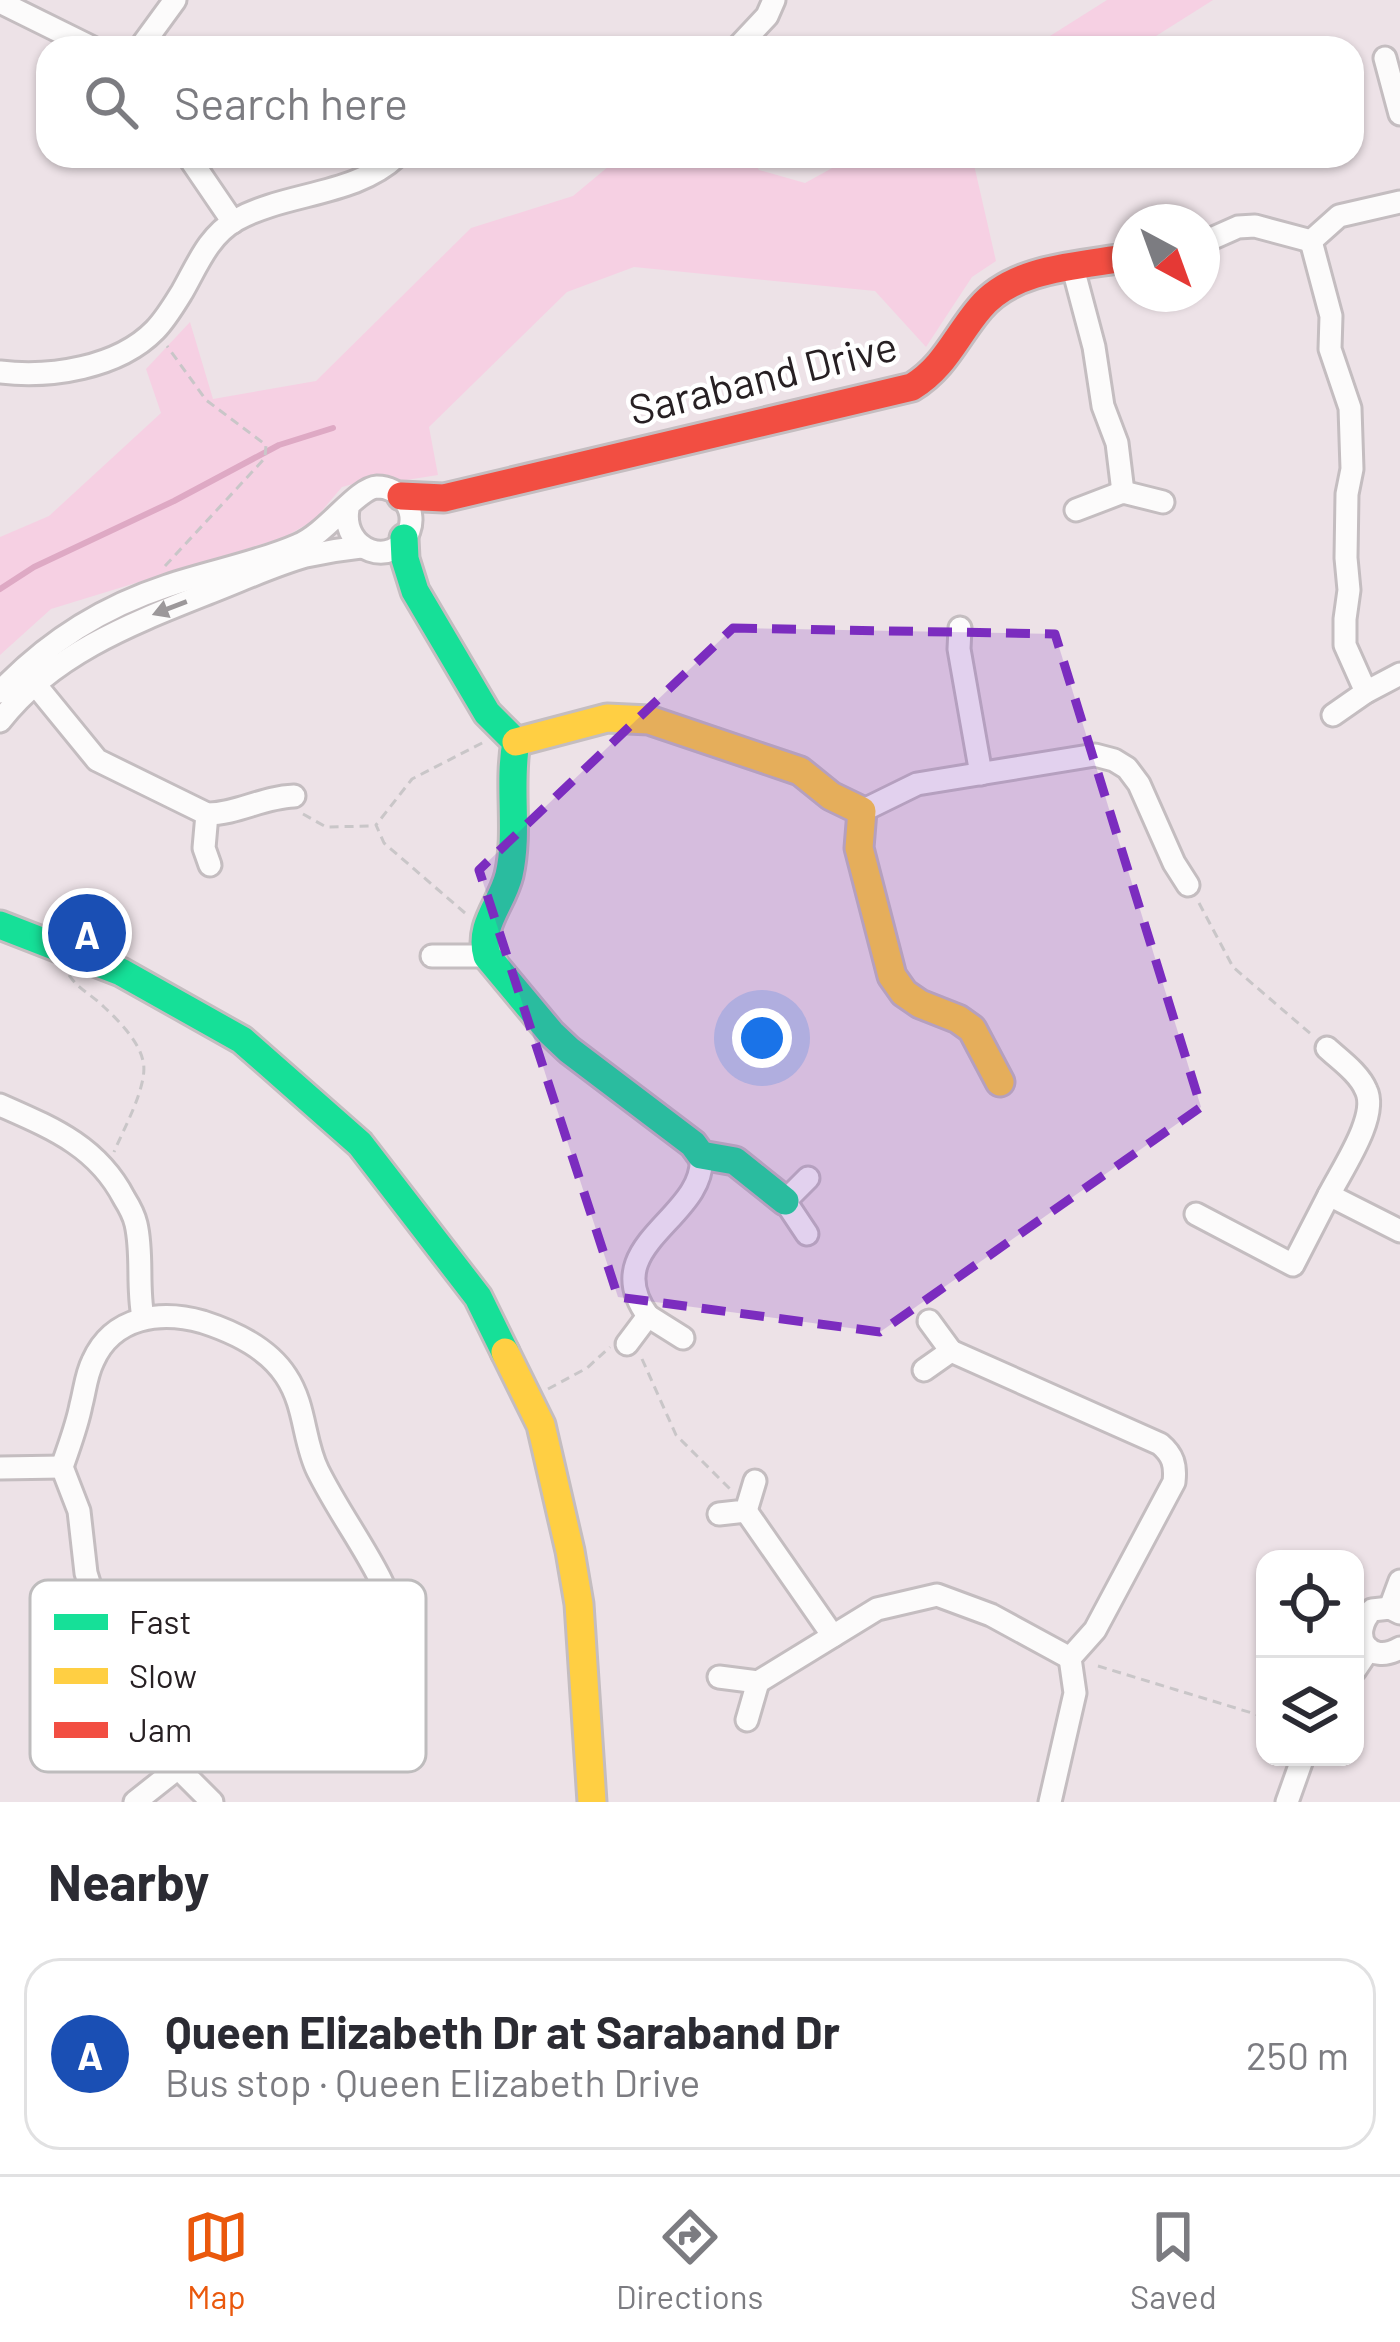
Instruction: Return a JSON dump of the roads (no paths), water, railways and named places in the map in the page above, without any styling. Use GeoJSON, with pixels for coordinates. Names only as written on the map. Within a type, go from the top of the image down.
{"type":"FeatureCollection","features":[{"type":"Feature","properties":{"kind":"street"},"geometry":{"type":"LineString","coordinates":[[149,36],[176,0]]}},
{"type":"Feature","properties":{"kind":"street"},"geometry":{"type":"LineString","coordinates":[[748,36],[767,16],[774,0]]}},
{"type":"Feature","properties":{"kind":"street"},"geometry":{"type":"LineString","coordinates":[[0,2],[69,36]]}},
{"type":"Feature","properties":{"kind":"street"},"geometry":{"type":"LineString","coordinates":[[1385,58],[1400,115]]}},
{"type":"Feature","properties":{"kind":"street"},"geometry":{"type":"LineString","coordinates":[[196,168],[233,222]]}},
{"type":"Feature","properties":{"kind":"street"},"geometry":{"type":"LineString","coordinates":[[0,372],[48,375],[130,349],[155,331],[207,248],[233,222],[372,176],[382,168]]}},
{"type":"Feature","properties":{"kind":"street"},"geometry":{"type":"LineString","coordinates":[[1311,241],[1339,216],[1400,202]]}},
{"type":"Feature","properties":{"kind":"street"},"geometry":{"type":"LineString","coordinates":[[1220,235],[1255,226],[1311,241]]}},
{"type":"Feature","properties":{"kind":"street"},"geometry":{"type":"LineString","coordinates":[[1311,241],[1331,316],[1330,349],[1350,408],[1346,645],[1366,692]]}},
{"type":"Feature","properties":{"kind":"street","name":"Saraband Drive"},"geometry":{"type":"LineString","coordinates":[[401,496],[444,498],[912,387],[942,366],[994,293],[1015,281],[1112,260]]}},
{"type":"Feature","properties":{"kind":"street"},"geometry":{"type":"LineString","coordinates":[[1073,268],[1094,347],[1103,406],[1117,443],[1123,492]]}},
{"type":"Feature","properties":{"kind":"street"},"geometry":{"type":"LineString","coordinates":[[0,721],[59,639],[100,614],[164,586],[303,544],[348,509],[353,499],[382,487],[407,504],[405,560],[415,591],[487,713],[511,737],[512,860],[486,943]]}},
{"type":"Feature","properties":{"kind":"street"},"geometry":{"type":"LineString","coordinates":[[1076,510],[1123,492],[1163,502]]}},
{"type":"Feature","properties":{"kind":"street","name":"Saraband Drive"},"geometry":{"type":"LineString","coordinates":[[408,531],[420,514],[444,498]]}},
{"type":"Feature","properties":{"kind":"street"},"geometry":{"type":"LineString","coordinates":[[348,509],[348,530],[415,591]]}},
{"type":"Feature","properties":{"kind":"street"},"geometry":{"type":"LineString","coordinates":[[0,692],[134,622],[302,557],[389,550],[408,531]]}},
{"type":"Feature","properties":{"kind":"street"},"geometry":{"type":"LineString","coordinates":[[960,628],[959,649],[981,773]]}},
{"type":"Feature","properties":{"kind":"street"},"geometry":{"type":"LineString","coordinates":[[1333,715],[1400,674]]}},
{"type":"Feature","properties":{"kind":"street"},"geometry":{"type":"LineString","coordinates":[[29,676],[97,760],[207,814],[294,796]]}},
{"type":"Feature","properties":{"kind":"street"},"geometry":{"type":"LineString","coordinates":[[511,737],[608,718],[649,720],[800,771],[831,796],[862,812]]}},
{"type":"Feature","properties":{"kind":"street"},"geometry":{"type":"LineString","coordinates":[[862,812],[916,784],[1095,755],[1127,768],[1139,784],[1188,885]]}},
{"type":"Feature","properties":{"kind":"street"},"geometry":{"type":"LineString","coordinates":[[862,812],[859,848],[892,976],[920,1004],[958,1018],[972,1029],[1000,1082]]}},
{"type":"Feature","properties":{"kind":"street"},"geometry":{"type":"LineString","coordinates":[[207,814],[204,848],[210,865]]}},
{"type":"Feature","properties":{"kind":"street"},"geometry":{"type":"LineString","coordinates":[[0,926],[121,972],[242,1040],[360,1144],[478,1297],[541,1425],[570,1551],[592,1802]]}},
{"type":"Feature","properties":{"kind":"street"},"geometry":{"type":"LineString","coordinates":[[432,956],[486,943]]}},
{"type":"Feature","properties":{"kind":"street"},"geometry":{"type":"LineString","coordinates":[[486,943],[551,1033],[693,1144],[700,1155],[702,1169],[696,1184],[641,1251],[634,1268],[634,1290],[648,1316],[683,1338]]}},
{"type":"Feature","properties":{"kind":"street"},"geometry":{"type":"LineString","coordinates":[[1196,1214],[1293,1265],[1370,1109],[1369,1093],[1327,1048]]}},
{"type":"Feature","properties":{"kind":"street"},"geometry":{"type":"LineString","coordinates":[[0,1105],[50,1127],[94,1155],[107,1170],[136,1220],[143,1317]]}},
{"type":"Feature","properties":{"kind":"street"},"geometry":{"type":"LineString","coordinates":[[700,1155],[735,1161],[785,1202],[807,1234]]}},
{"type":"Feature","properties":{"kind":"street"},"geometry":{"type":"LineString","coordinates":[[785,1202],[808,1178]]}},
{"type":"Feature","properties":{"kind":"street"},"geometry":{"type":"LineString","coordinates":[[1329,1195],[1400,1231]]}},
{"type":"Feature","properties":{"kind":"street"},"geometry":{"type":"LineString","coordinates":[[88,1580],[79,1511],[62,1466],[94,1357],[107,1338],[130,1322],[183,1316],[244,1339],[285,1374],[302,1406],[316,1468],[382,1580]]}},
{"type":"Feature","properties":{"kind":"street"},"geometry":{"type":"LineString","coordinates":[[630,1340],[648,1316]]}},
{"type":"Feature","properties":{"kind":"street"},"geometry":{"type":"LineString","coordinates":[[929,1321],[951,1352],[1160,1444],[1174,1461],[1174,1482],[1095,1630],[1070,1658]]}},
{"type":"Feature","properties":{"kind":"street"},"geometry":{"type":"LineString","coordinates":[[924,1370],[951,1352]]}},
{"type":"Feature","properties":{"kind":"street"},"geometry":{"type":"LineString","coordinates":[[0,1468],[62,1466]]}},
{"type":"Feature","properties":{"kind":"street"},"geometry":{"type":"LineString","coordinates":[[754,1481],[746,1511],[833,1636]]}},
{"type":"Feature","properties":{"kind":"street"},"geometry":{"type":"LineString","coordinates":[[719,1514],[746,1511]]}},
{"type":"Feature","properties":{"kind":"street"},"geometry":{"type":"LineString","coordinates":[[1400,1581],[1395,1611],[1372,1610],[1360,1634],[1370,1649],[1384,1654],[1400,1650]]}},
{"type":"Feature","properties":{"kind":"street"},"geometry":{"type":"LineString","coordinates":[[719,1677],[758,1682],[877,1609],[938,1594],[991,1615],[1070,1658]]}},
{"type":"Feature","properties":{"kind":"street"},"geometry":{"type":"LineString","coordinates":[[1364,1658],[1370,1649]]}},
{"type":"Feature","properties":{"kind":"street"},"geometry":{"type":"LineString","coordinates":[[1050,1802],[1076,1693],[1070,1658]]}},
{"type":"Feature","properties":{"kind":"street"},"geometry":{"type":"LineString","coordinates":[[747,1720],[758,1682]]}},
{"type":"Feature","properties":{"kind":"street"},"geometry":{"type":"LineString","coordinates":[[1288,1802],[1300,1766]]}},
{"type":"Feature","properties":{"kind":"street"},"geometry":{"type":"LineString","coordinates":[[135,1802],[173,1772]]}},
{"type":"Feature","properties":{"kind":"street"},"geometry":{"type":"LineString","coordinates":[[182,1772],[212,1802]]}},
{"type":"Feature","properties":{"kind":"waterway"},"geometry":{"type":"LineString","coordinates":[[0,589],[34,567],[279,445],[333,428]]}},
{"type":"Feature","properties":{"kind":"place","name":"Queen Elizabeth Dr at Saraband Dr"},"geometry":{"type":"Point","coordinates":[87,933]}}]}
